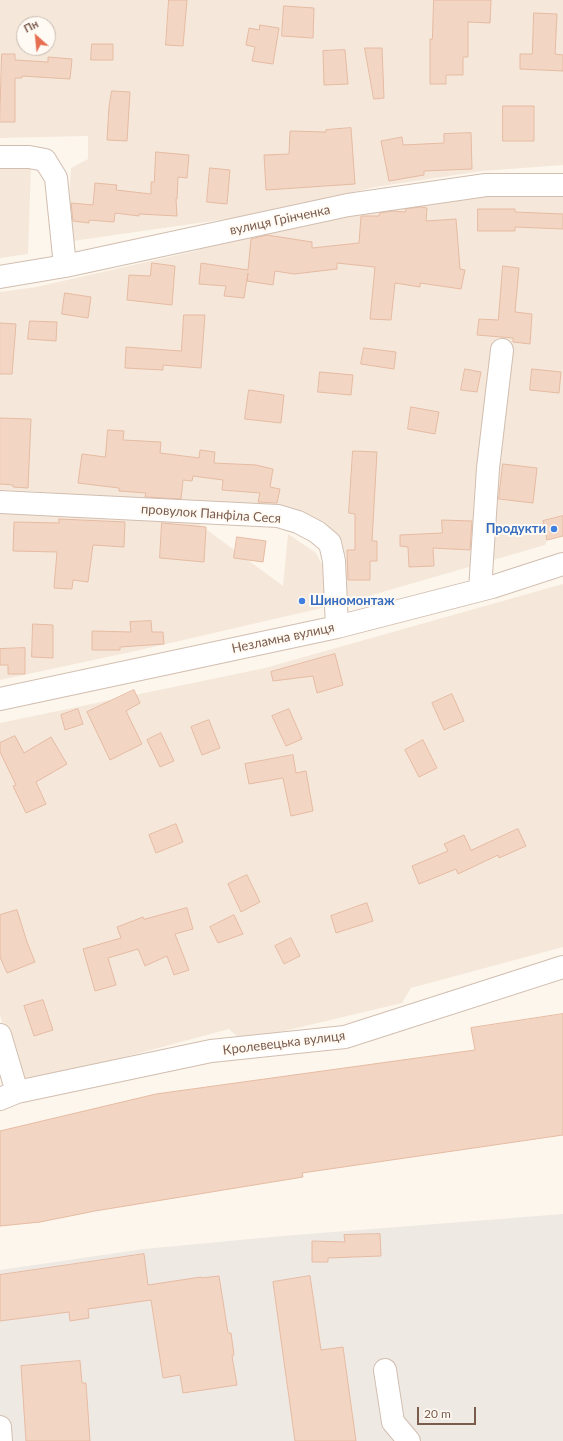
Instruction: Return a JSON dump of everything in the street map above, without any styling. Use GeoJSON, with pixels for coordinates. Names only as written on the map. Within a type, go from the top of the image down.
{"type":"FeatureCollection","features":[{"type":"Feature","properties":{"kind":"street"},"geometry":{"type":"LineString","coordinates":[[0,157],[29,157],[45,160],[56,178],[65,266]]}},
{"type":"Feature","properties":{"kind":"street","name":"вулиця Грінченка"},"geometry":{"type":"LineString","coordinates":[[0,277],[65,266],[348,205],[486,185],[563,185]]}},
{"type":"Feature","properties":{"kind":"street"},"geometry":{"type":"LineString","coordinates":[[480,590],[488,468],[502,350]]}},
{"type":"Feature","properties":{"kind":"street","name":"провулок Панфіла Сеся"},"geometry":{"type":"LineString","coordinates":[[0,502],[278,516],[298,522],[317,532],[330,543],[334,561],[337,627]]}},
{"type":"Feature","properties":{"kind":"street","name":"Незламна вулиця"},"geometry":{"type":"LineString","coordinates":[[0,699],[337,627],[480,590],[563,564]]}},
{"type":"Feature","properties":{"kind":"street","name":"Кролевецька вулиця"},"geometry":{"type":"LineString","coordinates":[[9,1095],[211,1052],[345,1037],[563,968]]}},
{"type":"Feature","properties":{"kind":"street"},"geometry":{"type":"LineString","coordinates":[[0,1035],[9,1095]]}},
{"type":"Feature","properties":{"kind":"street"},"geometry":{"type":"LineString","coordinates":[[385,1370],[393,1422],[409,1441]]}},
{"type":"Feature","properties":{"kind":"street"},"geometry":{"type":"LineString","coordinates":[[0,1427],[1,1441]]}},
{"type":"Feature","properties":{"kind":"shaded area"},"geometry":{"type":"Polygon","coordinates":[[[0,0],[563,0],[563,165],[482,171],[375,187],[261,214],[66,242],[71,168],[88,159],[88,136],[0,138],[0,0]]]}},
{"type":"Feature","properties":{"kind":"shaded area"},"geometry":{"type":"Polygon","coordinates":[[[31,166],[28,254],[0,258],[0,167],[31,166]]]}},
{"type":"Feature","properties":{"kind":"shaded area"},"geometry":{"type":"Polygon","coordinates":[[[563,194],[563,516],[543,521],[547,540],[545,545],[348,602],[342,580],[338,541],[211,505],[0,490],[0,292],[36,287],[195,251],[264,228],[482,196],[563,194]]]}},
{"type":"Feature","properties":{"kind":"shaded area"},"geometry":{"type":"Polygon","coordinates":[[[0,512],[116,520],[195,521],[283,586],[288,534],[316,553],[328,576],[322,608],[140,650],[0,680],[0,512]]]}},
{"type":"Feature","properties":{"kind":"shaded area"},"geometry":{"type":"Polygon","coordinates":[[[563,584],[563,947],[411,988],[402,1003],[242,1041],[229,1029],[21,1085],[0,1015],[0,723],[265,668],[563,584]]]}},
{"type":"Feature","properties":{"kind":"shaded area"},"geometry":{"type":"Polygon","coordinates":[[[563,1214],[563,1441],[0,1441],[0,1270],[144,1249],[282,1236],[563,1214]]]}},
{"type":"Feature","properties":{"kind":"building"},"geometry":{"type":"Polygon","coordinates":[[[169,0],[187,0],[183,46],[166,45],[169,0]]]}},
{"type":"Feature","properties":{"kind":"building"},"geometry":{"type":"Polygon","coordinates":[[[434,0],[491,0],[490,23],[468,22],[468,57],[463,57],[463,75],[446,75],[446,84],[430,84],[430,39],[432,39],[434,0]]]}},
{"type":"Feature","properties":{"kind":"building"},"geometry":{"type":"Polygon","coordinates":[[[284,6],[314,8],[313,38],[282,36],[284,6]]]}},
{"type":"Feature","properties":{"kind":"building"},"geometry":{"type":"Polygon","coordinates":[[[534,13],[557,14],[555,54],[563,55],[563,71],[520,69],[520,54],[532,54],[534,13]]]}},
{"type":"Feature","properties":{"kind":"building"},"geometry":{"type":"Polygon","coordinates":[[[260,25],[279,28],[273,64],[252,61],[255,47],[246,45],[249,28],[259,30],[260,25]]]}},
{"type":"Feature","properties":{"kind":"building"},"geometry":{"type":"Polygon","coordinates":[[[92,44],[113,44],[113,60],[91,60],[92,44]]]}},
{"type":"Feature","properties":{"kind":"building"},"geometry":{"type":"Polygon","coordinates":[[[365,48],[382,48],[384,98],[374,99],[365,48]]]}},
{"type":"Feature","properties":{"kind":"building"},"geometry":{"type":"Polygon","coordinates":[[[345,50],[348,84],[324,85],[323,51],[345,50]]]}},
{"type":"Feature","properties":{"kind":"building"},"geometry":{"type":"Polygon","coordinates":[[[2,54],[15,54],[15,60],[48,62],[48,57],[72,59],[70,79],[22,76],[22,78],[15,78],[15,122],[0,122],[2,54]]]}},
{"type":"Feature","properties":{"kind":"building"},"geometry":{"type":"Polygon","coordinates":[[[112,91],[130,92],[127,141],[107,140],[109,107],[112,91]]]}},
{"type":"Feature","properties":{"kind":"building"},"geometry":{"type":"Polygon","coordinates":[[[503,106],[534,106],[534,141],[503,141],[503,106]]]}},
{"type":"Feature","properties":{"kind":"building"},"geometry":{"type":"Polygon","coordinates":[[[351,128],[355,184],[266,190],[264,155],[289,154],[290,131],[326,132],[326,130],[351,128]]]}},
{"type":"Feature","properties":{"kind":"building"},"geometry":{"type":"Polygon","coordinates":[[[471,133],[472,169],[424,171],[424,175],[389,181],[381,141],[402,137],[403,145],[444,143],[444,134],[471,133]]]}},
{"type":"Feature","properties":{"kind":"building"},"geometry":{"type":"Polygon","coordinates":[[[156,152],[189,155],[187,178],[178,177],[176,199],[177,216],[139,214],[139,216],[115,213],[114,222],[89,220],[89,223],[73,221],[71,203],[93,205],[95,183],[117,185],[116,190],[151,194],[151,182],[154,182],[156,152]]]}},
{"type":"Feature","properties":{"kind":"building"},"geometry":{"type":"Polygon","coordinates":[[[210,168],[230,170],[227,204],[207,202],[210,168]]]}},
{"type":"Feature","properties":{"kind":"building"},"geometry":{"type":"Polygon","coordinates":[[[421,207],[427,208],[426,221],[456,219],[460,269],[465,270],[461,289],[420,283],[420,287],[395,283],[391,320],[370,319],[375,267],[337,263],[337,269],[294,274],[275,271],[273,285],[247,281],[248,273],[244,298],[224,296],[226,286],[199,284],[201,263],[248,270],[251,239],[267,235],[312,242],[312,248],[359,243],[361,216],[379,216],[380,213],[392,211],[405,212],[406,209],[421,207]]]}},
{"type":"Feature","properties":{"kind":"building"},"geometry":{"type":"Polygon","coordinates":[[[478,209],[515,209],[515,212],[563,214],[563,229],[515,227],[515,231],[478,231],[478,209]]]}},
{"type":"Feature","properties":{"kind":"building"},"geometry":{"type":"Polygon","coordinates":[[[152,263],[175,266],[172,305],[127,300],[129,275],[150,276],[152,263]]]}},
{"type":"Feature","properties":{"kind":"building"},"geometry":{"type":"Polygon","coordinates":[[[503,266],[519,268],[515,312],[532,314],[530,344],[513,342],[513,338],[477,335],[479,319],[498,320],[503,266]]]}},
{"type":"Feature","properties":{"kind":"building"},"geometry":{"type":"Polygon","coordinates":[[[65,293],[91,297],[88,318],[62,314],[65,293]]]}},
{"type":"Feature","properties":{"kind":"building"},"geometry":{"type":"Polygon","coordinates":[[[184,315],[205,315],[201,368],[163,365],[163,370],[125,368],[126,347],[181,351],[184,315]]]}},
{"type":"Feature","properties":{"kind":"building"},"geometry":{"type":"Polygon","coordinates":[[[30,321],[57,322],[56,341],[28,339],[30,321]]]}},
{"type":"Feature","properties":{"kind":"building"},"geometry":{"type":"Polygon","coordinates":[[[0,323],[16,324],[12,374],[0,374],[0,323]]]}},
{"type":"Feature","properties":{"kind":"building"},"geometry":{"type":"Polygon","coordinates":[[[364,348],[396,352],[394,369],[361,364],[364,348]]]}},
{"type":"Feature","properties":{"kind":"building"},"geometry":{"type":"Polygon","coordinates":[[[465,369],[481,372],[477,392],[461,390],[465,369]]]}},
{"type":"Feature","properties":{"kind":"building"},"geometry":{"type":"Polygon","coordinates":[[[532,369],[561,372],[559,393],[530,390],[532,369]]]}},
{"type":"Feature","properties":{"kind":"building"},"geometry":{"type":"Polygon","coordinates":[[[320,372],[353,375],[351,395],[318,392],[320,372]]]}},
{"type":"Feature","properties":{"kind":"building"},"geometry":{"type":"Polygon","coordinates":[[[249,390],[284,395],[281,423],[245,419],[249,390]]]}},
{"type":"Feature","properties":{"kind":"building"},"geometry":{"type":"Polygon","coordinates":[[[411,407],[439,412],[435,434],[408,429],[411,407]]]}},
{"type":"Feature","properties":{"kind":"building"},"geometry":{"type":"Polygon","coordinates":[[[0,418],[31,419],[28,488],[0,484],[0,418]]]}},
{"type":"Feature","properties":{"kind":"building"},"geometry":{"type":"Polygon","coordinates":[[[108,430],[124,431],[123,440],[161,442],[160,453],[199,458],[200,450],[215,452],[214,463],[256,465],[273,469],[270,487],[280,489],[277,503],[258,502],[260,493],[222,490],[223,480],[193,476],[192,481],[183,480],[181,499],[145,497],[146,493],[119,491],[119,488],[78,483],[82,454],[105,457],[108,430]]]}},
{"type":"Feature","properties":{"kind":"building"},"geometry":{"type":"Polygon","coordinates":[[[353,451],[377,452],[372,541],[377,541],[377,561],[370,561],[370,580],[348,580],[347,550],[355,550],[355,514],[349,513],[353,451]]]}},
{"type":"Feature","properties":{"kind":"building"},"geometry":{"type":"Polygon","coordinates":[[[503,464],[537,468],[533,503],[499,499],[503,464]]]}},
{"type":"Feature","properties":{"kind":"building","name":"Продукти"},"geometry":{"type":"Polygon","coordinates":[[[563,516],[563,536],[547,540],[543,521],[563,516]]]}},
{"type":"Feature","properties":{"kind":"building"},"geometry":{"type":"Polygon","coordinates":[[[59,519],[125,522],[124,547],[93,545],[88,582],[73,580],[72,589],[54,588],[57,552],[13,551],[14,522],[59,523],[59,519]]]}},
{"type":"Feature","properties":{"kind":"building"},"geometry":{"type":"Polygon","coordinates":[[[442,520],[472,521],[470,550],[433,548],[434,566],[409,567],[408,547],[400,546],[400,535],[442,533],[442,520]]]}},
{"type":"Feature","properties":{"kind":"building"},"geometry":{"type":"Polygon","coordinates":[[[162,523],[206,527],[204,562],[160,558],[162,523]]]}},
{"type":"Feature","properties":{"kind":"building"},"geometry":{"type":"Polygon","coordinates":[[[237,537],[266,541],[263,562],[234,558],[237,537]]]}},
{"type":"Feature","properties":{"kind":"building"},"geometry":{"type":"Polygon","coordinates":[[[151,621],[152,632],[163,632],[164,644],[120,647],[120,650],[92,650],[92,631],[131,632],[130,622],[151,621]]]}},
{"type":"Feature","properties":{"kind":"building"},"geometry":{"type":"Polygon","coordinates":[[[33,624],[53,625],[53,658],[32,657],[33,624]]]}},
{"type":"Feature","properties":{"kind":"building"},"geometry":{"type":"Polygon","coordinates":[[[25,648],[25,674],[8,674],[8,665],[0,665],[0,649],[25,648]]]}},
{"type":"Feature","properties":{"kind":"building"},"geometry":{"type":"Polygon","coordinates":[[[335,654],[343,685],[317,693],[313,676],[273,681],[271,672],[335,654]]]}},
{"type":"Feature","properties":{"kind":"building"},"geometry":{"type":"Polygon","coordinates":[[[134,690],[140,703],[126,711],[142,744],[110,760],[87,712],[134,690]]]}},
{"type":"Feature","properties":{"kind":"building"},"geometry":{"type":"Polygon","coordinates":[[[452,694],[464,721],[444,730],[432,703],[452,694]]]}},
{"type":"Feature","properties":{"kind":"building"},"geometry":{"type":"Polygon","coordinates":[[[78,709],[83,724],[65,730],[61,715],[78,709]]]}},
{"type":"Feature","properties":{"kind":"building"},"geometry":{"type":"Polygon","coordinates":[[[289,709],[302,739],[286,746],[272,716],[289,709]]]}},
{"type":"Feature","properties":{"kind":"building"},"geometry":{"type":"Polygon","coordinates":[[[209,720],[220,748],[202,755],[191,727],[209,720]]]}},
{"type":"Feature","properties":{"kind":"building"},"geometry":{"type":"Polygon","coordinates":[[[161,733],[174,761],[160,767],[147,740],[161,733]]]}},
{"type":"Feature","properties":{"kind":"building"},"geometry":{"type":"Polygon","coordinates":[[[15,736],[24,753],[51,737],[67,764],[36,782],[46,804],[26,813],[13,786],[16,785],[0,752],[0,743],[15,736]]]}},
{"type":"Feature","properties":{"kind":"building"},"geometry":{"type":"Polygon","coordinates":[[[423,740],[437,768],[419,777],[405,750],[423,740]]]}},
{"type":"Feature","properties":{"kind":"building"},"geometry":{"type":"Polygon","coordinates":[[[293,755],[296,773],[306,771],[313,811],[291,816],[283,778],[249,784],[245,764],[293,755]]]}},
{"type":"Feature","properties":{"kind":"building"},"geometry":{"type":"Polygon","coordinates":[[[176,824],[183,842],[156,853],[149,835],[176,824]]]}},
{"type":"Feature","properties":{"kind":"building"},"geometry":{"type":"Polygon","coordinates":[[[518,829],[526,846],[499,858],[498,855],[458,874],[456,869],[419,884],[412,866],[448,851],[444,844],[464,835],[471,850],[518,829]]]}},
{"type":"Feature","properties":{"kind":"building"},"geometry":{"type":"Polygon","coordinates":[[[247,875],[260,902],[241,912],[228,884],[247,875]]]}},
{"type":"Feature","properties":{"kind":"building"},"geometry":{"type":"Polygon","coordinates":[[[367,903],[373,921],[336,933],[331,916],[367,903]]]}},
{"type":"Feature","properties":{"kind":"building"},"geometry":{"type":"Polygon","coordinates":[[[187,908],[193,929],[175,934],[189,970],[174,975],[167,956],[145,966],[138,949],[108,958],[116,985],[95,991],[83,949],[121,938],[117,927],[143,917],[144,919],[187,908]]]}},
{"type":"Feature","properties":{"kind":"building"},"geometry":{"type":"Polygon","coordinates":[[[17,910],[35,962],[7,973],[0,957],[0,915],[17,910]]]}},
{"type":"Feature","properties":{"kind":"building"},"geometry":{"type":"Polygon","coordinates":[[[234,915],[243,934],[218,943],[210,927],[234,915]]]}},
{"type":"Feature","properties":{"kind":"building"},"geometry":{"type":"Polygon","coordinates":[[[291,938],[300,956],[284,964],[275,946],[291,938]]]}},
{"type":"Feature","properties":{"kind":"building"},"geometry":{"type":"Polygon","coordinates":[[[43,1000],[53,1030],[34,1036],[24,1006],[43,1000]]]}},
{"type":"Feature","properties":{"kind":"building"},"geometry":{"type":"Polygon","coordinates":[[[563,1014],[563,1135],[302,1173],[303,1177],[95,1211],[40,1222],[0,1226],[0,1131],[156,1094],[475,1050],[471,1028],[563,1014]]]}},
{"type":"Feature","properties":{"kind":"building"},"geometry":{"type":"Polygon","coordinates":[[[380,1234],[381,1256],[328,1258],[328,1262],[312,1262],[312,1241],[345,1242],[344,1235],[380,1234]]]}},
{"type":"Feature","properties":{"kind":"building"},"geometry":{"type":"Polygon","coordinates":[[[144,1254],[148,1285],[201,1277],[219,1276],[228,1333],[231,1333],[234,1355],[232,1356],[237,1385],[183,1393],[180,1375],[163,1378],[151,1300],[88,1309],[89,1318],[70,1321],[69,1312],[0,1321],[0,1275],[144,1254]]]}},
{"type":"Feature","properties":{"kind":"building"},"geometry":{"type":"Polygon","coordinates":[[[310,1276],[321,1350],[343,1347],[356,1441],[295,1441],[273,1282],[310,1276]]]}},
{"type":"Feature","properties":{"kind":"building"},"geometry":{"type":"Polygon","coordinates":[[[80,1361],[82,1383],[86,1383],[90,1441],[26,1441],[21,1366],[80,1361]]]}},
{"type":"Feature","properties":{"kind":"place","name":"Продукти"},"geometry":{"type":"Point","coordinates":[554,529]}},
{"type":"Feature","properties":{"kind":"place","name":"Шиномонтаж"},"geometry":{"type":"Point","coordinates":[302,601]}}]}
